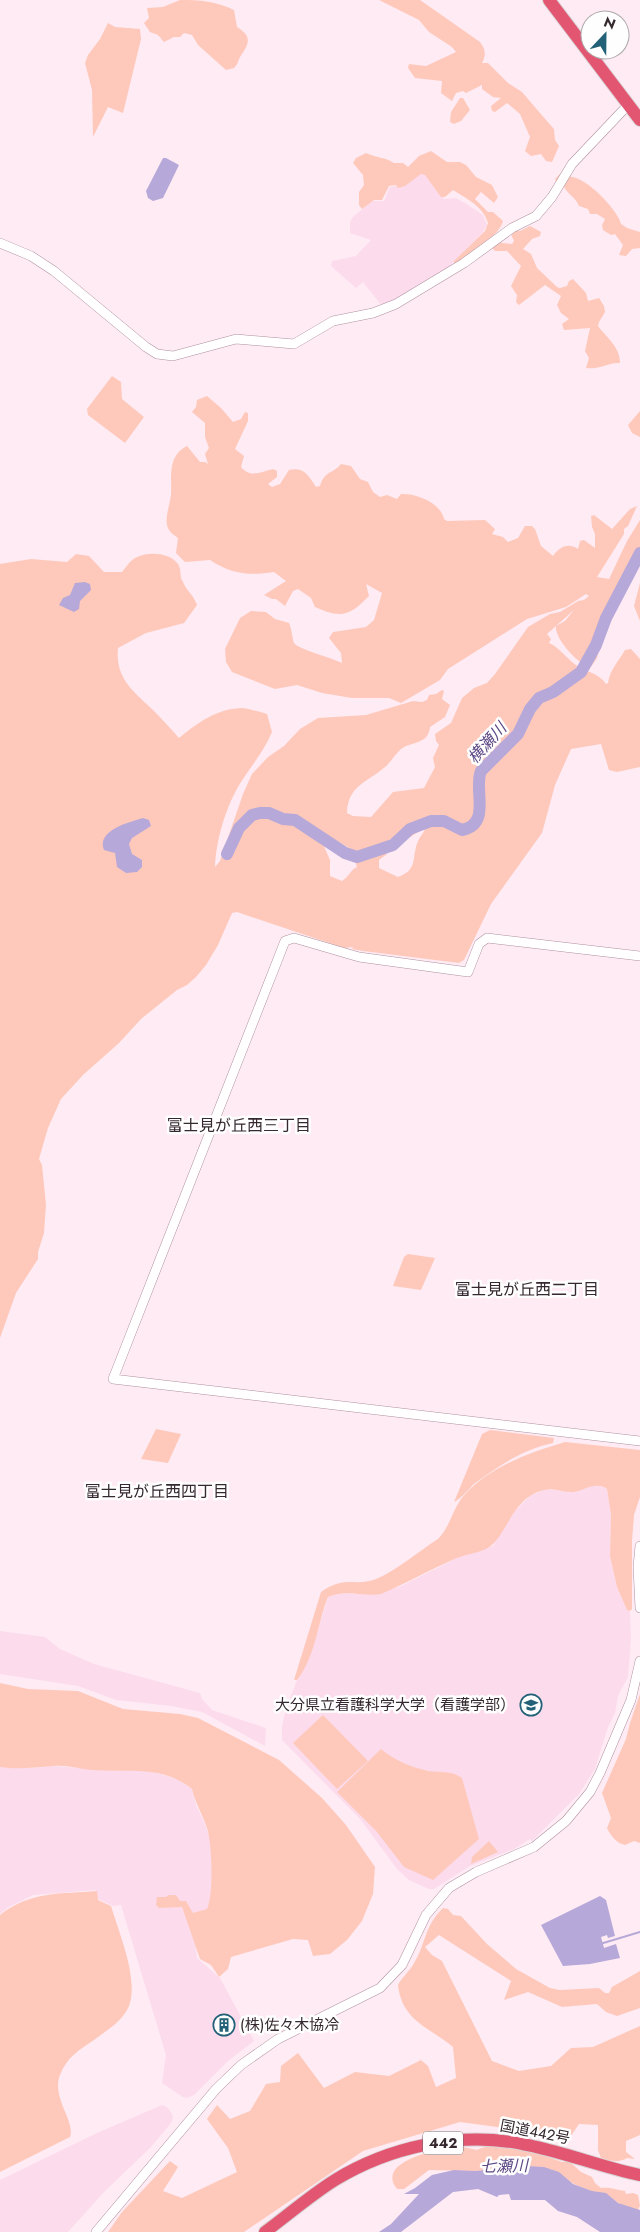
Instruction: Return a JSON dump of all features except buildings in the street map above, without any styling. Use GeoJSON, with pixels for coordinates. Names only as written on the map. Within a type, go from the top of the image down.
{"type":"FeatureCollection","features":[{"type":"Feature","properties":{"kind":"highway"},"geometry":{"type":"LineString","coordinates":[[549,0],[640,120]]}},
{"type":"Feature","properties":{"kind":"highway","name":"国道442号"},"geometry":{"type":"LineString","coordinates":[[265,2232],[318,2192],[351,2171],[391,2154],[427,2145],[469,2140],[520,2143],[640,2175]]}},
{"type":"Feature","properties":{"kind":"street"},"geometry":{"type":"LineString","coordinates":[[0,243],[30,256],[54,271],[146,348],[157,354],[180,356],[240,338],[294,344],[333,321],[374,313],[396,304],[464,263],[512,228],[536,216],[552,197],[572,164],[628,105]]}},
{"type":"Feature","properties":{"kind":"street"},"geometry":{"type":"LineString","coordinates":[[640,956],[488,938],[480,943],[468,972],[359,957],[294,938],[285,941],[112,1380],[640,1441]]}},
{"type":"Feature","properties":{"kind":"street"},"geometry":{"type":"LineString","coordinates":[[640,1546],[638,1567],[640,1608]]}},
{"type":"Feature","properties":{"kind":"street"},"geometry":{"type":"LineString","coordinates":[[96,2232],[216,2089],[241,2065],[278,2039],[360,2000],[385,1984],[406,1960],[429,1910],[449,1888],[476,1872],[534,1847],[566,1821],[590,1792],[600,1773],[631,1700],[640,1661]]}},
{"type":"Feature","properties":{"kind":"shaded area"},"geometry":{"type":"Polygon","coordinates":[[[180,0],[208,2],[234,10],[237,27],[245,34],[248,41],[234,68],[226,70],[198,45],[192,35],[184,33],[180,37],[174,37],[164,42],[158,35],[150,32],[144,23],[149,18],[147,8],[163,7],[180,0]]]}},
{"type":"Feature","properties":{"kind":"shaded area"},"geometry":{"type":"Polygon","coordinates":[[[379,0],[420,0],[480,42],[485,52],[482,63],[488,63],[508,83],[522,92],[554,129],[555,140],[559,146],[552,162],[546,161],[541,154],[531,156],[525,151],[530,137],[520,114],[507,103],[495,112],[492,111],[491,106],[501,98],[493,97],[482,89],[482,85],[466,93],[463,91],[456,93],[452,101],[441,93],[442,81],[415,78],[408,68],[409,64],[426,66],[456,52],[452,47],[429,32],[419,20],[379,0]]]}},
{"type":"Feature","properties":{"kind":"shaded area"},"geometry":{"type":"Polygon","coordinates":[[[108,23],[115,27],[140,29],[141,39],[123,113],[108,107],[93,137],[92,90],[85,63],[108,23]]]}},
{"type":"Feature","properties":{"kind":"shaded area"},"geometry":{"type":"Polygon","coordinates":[[[460,98],[463,98],[470,110],[461,121],[454,124],[450,122],[451,112],[460,98]]]}},
{"type":"Feature","properties":{"kind":"shaded area"},"geometry":{"type":"Polygon","coordinates":[[[431,151],[447,162],[460,162],[466,165],[476,177],[492,185],[498,197],[494,203],[481,192],[475,199],[488,212],[493,212],[503,221],[501,227],[490,239],[467,257],[454,264],[454,261],[485,231],[488,223],[478,207],[453,190],[445,197],[441,197],[425,175],[421,174],[405,186],[398,188],[396,185],[389,186],[382,200],[374,200],[362,209],[359,205],[359,192],[364,185],[363,175],[353,163],[356,158],[366,153],[394,163],[403,163],[408,167],[419,156],[431,151]]]}},
{"type":"Feature","properties":{"kind":"shaded area"},"geometry":{"type":"Polygon","coordinates":[[[163,158],[179,165],[163,198],[153,201],[148,198],[146,191],[163,158]]]}},
{"type":"Feature","properties":{"kind":"shaded area"},"geometry":{"type":"Polygon","coordinates":[[[420,169],[444,199],[455,198],[465,203],[483,215],[487,225],[483,232],[449,267],[392,303],[382,306],[363,282],[356,288],[331,266],[332,261],[356,256],[371,240],[350,233],[350,222],[353,217],[372,201],[384,201],[390,187],[396,186],[420,169]]]}},
{"type":"Feature","properties":{"kind":"shaded area"},"geometry":{"type":"Polygon","coordinates":[[[563,171],[569,172],[571,177],[585,182],[593,188],[608,203],[621,224],[640,232],[640,248],[632,249],[626,256],[619,255],[623,245],[615,234],[611,235],[603,230],[602,225],[605,219],[597,214],[590,214],[588,209],[579,206],[563,184],[557,184],[555,179],[563,171]]]}},
{"type":"Feature","properties":{"kind":"shaded area"},"geometry":{"type":"Polygon","coordinates":[[[530,226],[541,232],[540,236],[532,239],[523,249],[531,254],[537,268],[557,287],[567,286],[569,281],[573,279],[586,293],[588,301],[599,298],[605,312],[598,326],[616,348],[620,363],[586,368],[589,358],[585,351],[590,328],[564,330],[562,324],[569,319],[561,313],[557,305],[561,296],[545,285],[519,305],[516,302],[517,295],[511,286],[521,266],[507,251],[495,251],[491,247],[498,240],[502,243],[512,244],[514,241],[509,230],[520,231],[530,226]]]}},
{"type":"Feature","properties":{"kind":"shaded area"},"geometry":{"type":"Polygon","coordinates":[[[112,376],[121,382],[122,399],[144,417],[125,443],[88,415],[87,409],[112,376]]]}},
{"type":"Feature","properties":{"kind":"shaded area"},"geometry":{"type":"Polygon","coordinates":[[[207,396],[233,422],[241,419],[245,412],[248,413],[248,421],[235,449],[244,456],[241,467],[245,471],[257,473],[273,469],[277,471],[277,477],[268,484],[272,487],[280,484],[289,470],[302,471],[316,487],[320,486],[324,477],[341,464],[351,466],[360,479],[368,482],[373,492],[380,497],[387,495],[397,499],[401,494],[407,494],[420,497],[438,508],[447,521],[485,520],[495,529],[492,534],[503,537],[508,542],[518,538],[525,526],[532,526],[535,529],[541,546],[553,556],[564,546],[578,549],[580,541],[584,540],[595,548],[595,534],[591,516],[594,515],[612,529],[630,509],[637,506],[628,526],[624,529],[624,534],[597,577],[609,579],[627,541],[640,520],[640,549],[630,570],[623,595],[599,648],[597,658],[591,667],[580,662],[568,651],[556,631],[556,626],[547,634],[551,639],[549,643],[576,665],[596,675],[606,684],[625,650],[631,649],[640,659],[640,767],[617,772],[609,770],[601,744],[571,749],[555,785],[542,833],[491,904],[464,960],[459,963],[363,951],[352,949],[353,947],[344,948],[237,912],[232,913],[218,945],[196,977],[141,1019],[61,1099],[48,1128],[39,1159],[42,1165],[46,1205],[44,1233],[38,1252],[38,1259],[16,1293],[0,1338],[0,564],[31,559],[67,562],[76,554],[89,556],[104,572],[122,572],[135,558],[146,554],[158,554],[170,557],[178,564],[182,580],[197,605],[184,623],[146,633],[118,648],[118,659],[123,677],[179,738],[208,717],[225,711],[243,708],[267,714],[272,732],[262,752],[241,782],[226,812],[215,867],[220,861],[243,794],[252,774],[300,729],[318,718],[366,715],[413,701],[422,702],[427,700],[429,695],[444,691],[442,699],[450,705],[445,717],[430,727],[429,733],[423,740],[401,749],[387,765],[360,785],[351,796],[347,813],[353,816],[371,817],[393,792],[424,788],[435,767],[433,758],[439,745],[435,734],[451,723],[462,698],[474,688],[487,683],[495,674],[528,627],[550,614],[560,612],[589,596],[586,594],[566,607],[527,619],[448,669],[440,680],[401,703],[389,698],[352,698],[322,693],[297,685],[275,689],[232,672],[226,662],[225,649],[240,618],[251,611],[266,612],[275,619],[289,623],[294,643],[308,651],[342,663],[341,653],[329,638],[333,632],[366,627],[374,620],[382,593],[366,584],[369,596],[356,608],[344,614],[331,613],[315,607],[311,598],[298,589],[293,591],[285,606],[276,599],[264,595],[286,581],[274,572],[240,573],[210,560],[185,562],[176,553],[178,538],[167,526],[173,461],[176,455],[187,446],[200,462],[208,464],[205,454],[209,448],[205,437],[205,423],[192,412],[196,407],[197,400],[207,396]],[[574,610],[556,626],[565,621],[574,610]],[[426,827],[402,842],[398,843],[399,835],[375,848],[356,852],[332,838],[323,844],[330,860],[330,876],[342,881],[357,867],[354,857],[359,854],[372,854],[390,840],[387,854],[379,860],[379,868],[398,877],[405,874],[412,867],[418,841],[426,827]]]}},
{"type":"Feature","properties":{"kind":"shaded area"},"geometry":{"type":"Polygon","coordinates":[[[640,411],[640,437],[632,433],[628,425],[640,411]]]}},
{"type":"Feature","properties":{"kind":"shaded area"},"geometry":{"type":"Polygon","coordinates":[[[85,582],[90,584],[91,590],[80,601],[79,609],[74,612],[59,605],[63,598],[70,595],[75,583],[85,582]]]}},
{"type":"Feature","properties":{"kind":"shaded area"},"geometry":{"type":"Polygon","coordinates":[[[640,583],[640,621],[634,606],[640,583]]]}},
{"type":"Feature","properties":{"kind":"shaded area"},"geometry":{"type":"Polygon","coordinates":[[[143,818],[149,820],[151,826],[132,838],[129,844],[132,854],[142,860],[142,867],[137,872],[126,873],[117,867],[115,853],[104,850],[103,843],[109,832],[143,818]]]}},
{"type":"Feature","properties":{"kind":"shaded area"},"geometry":{"type":"Polygon","coordinates":[[[408,1254],[435,1258],[421,1290],[393,1286],[404,1257],[408,1254]]]}},
{"type":"Feature","properties":{"kind":"shaded area"},"geometry":{"type":"Polygon","coordinates":[[[156,1429],[181,1434],[168,1463],[141,1459],[156,1429]]]}},
{"type":"Feature","properties":{"kind":"shaded area"},"geometry":{"type":"Polygon","coordinates":[[[490,1430],[554,1438],[553,1443],[532,1449],[502,1465],[474,1484],[462,1497],[454,1502],[482,1434],[490,1430]]]}},
{"type":"Feature","properties":{"kind":"shaded area"},"geometry":{"type":"Polygon","coordinates":[[[565,1442],[640,1450],[640,1497],[634,1515],[632,1609],[630,1611],[627,1610],[617,1587],[610,1556],[611,1515],[607,1489],[599,1486],[574,1492],[552,1489],[544,1490],[533,1494],[524,1501],[493,1544],[480,1552],[457,1558],[381,1594],[347,1593],[328,1597],[308,1661],[297,1680],[294,1680],[321,1592],[337,1584],[376,1579],[391,1571],[438,1539],[445,1530],[461,1499],[471,1488],[495,1470],[537,1451],[565,1442]]]}},
{"type":"Feature","properties":{"kind":"shaded area"},"geometry":{"type":"Polygon","coordinates":[[[590,1486],[600,1486],[607,1489],[611,1515],[610,1556],[617,1587],[627,1610],[630,1611],[631,1640],[628,1677],[618,1696],[615,1713],[608,1727],[595,1769],[579,1794],[532,1841],[530,1839],[514,1849],[470,1866],[434,1889],[429,1889],[409,1880],[397,1869],[361,1820],[282,1740],[282,1726],[286,1709],[297,1680],[309,1658],[328,1597],[337,1593],[354,1594],[399,1587],[457,1558],[493,1546],[514,1512],[530,1496],[545,1489],[573,1492],[590,1486]]]}},
{"type":"Feature","properties":{"kind":"shaded area"},"geometry":{"type":"Polygon","coordinates":[[[0,1631],[45,1637],[60,1649],[94,1664],[200,1693],[202,1699],[212,1710],[266,1728],[265,1746],[202,1712],[171,1706],[116,1700],[78,1686],[0,1674],[0,1631]]]}},
{"type":"Feature","properties":{"kind":"shaded area"},"geometry":{"type":"Polygon","coordinates":[[[0,1683],[28,1689],[78,1691],[123,1709],[180,1714],[198,1718],[279,1760],[322,1798],[346,1825],[375,1867],[373,1894],[362,1921],[347,1940],[330,1954],[313,1956],[308,1940],[293,1939],[231,1957],[228,1969],[219,1977],[211,1965],[200,1959],[182,1907],[159,1908],[156,1905],[157,1897],[176,1895],[180,1901],[186,1901],[193,1913],[207,1909],[211,1892],[212,1869],[209,1835],[192,1789],[168,1776],[144,1771],[92,1770],[59,1766],[0,1767],[0,1683]]]}},
{"type":"Feature","properties":{"kind":"shaded area"},"geometry":{"type":"Polygon","coordinates":[[[640,1694],[640,1843],[634,1841],[625,1845],[614,1839],[607,1828],[611,1818],[602,1793],[626,1739],[640,1694]]]}},
{"type":"Feature","properties":{"kind":"shaded area"},"geometry":{"type":"Polygon","coordinates":[[[323,1715],[368,1761],[337,1789],[293,1743],[323,1715]]]}},
{"type":"Feature","properties":{"kind":"shaded area"},"geometry":{"type":"Polygon","coordinates":[[[381,1749],[397,1760],[415,1767],[428,1771],[450,1773],[462,1778],[479,1839],[433,1880],[404,1867],[377,1832],[337,1792],[381,1749]]]}},
{"type":"Feature","properties":{"kind":"shaded area"},"geometry":{"type":"Polygon","coordinates":[[[53,1766],[120,1771],[145,1769],[179,1780],[192,1789],[196,1805],[211,1843],[213,1858],[212,1910],[193,1914],[197,1958],[220,1978],[254,2041],[228,2061],[194,2095],[187,2098],[162,2083],[166,2055],[121,1905],[113,1906],[98,1899],[96,1890],[33,1895],[7,1908],[0,1914],[0,1767],[34,1768],[53,1766]]]}},
{"type":"Feature","properties":{"kind":"shaded area"},"geometry":{"type":"Polygon","coordinates":[[[489,1841],[498,1852],[471,1864],[472,1857],[489,1841]]]}},
{"type":"Feature","properties":{"kind":"shaded area"},"geometry":{"type":"Polygon","coordinates":[[[97,1891],[98,1900],[111,1906],[127,1956],[132,1983],[129,2006],[118,2021],[109,2029],[74,2054],[60,2075],[58,2083],[59,2092],[70,2124],[70,2137],[0,2172],[0,1915],[11,1907],[46,1895],[97,1891]]]}},
{"type":"Feature","properties":{"kind":"shaded area"},"geometry":{"type":"Polygon","coordinates":[[[600,1896],[606,1900],[615,1936],[608,1938],[607,1935],[601,1937],[604,1948],[616,1944],[620,1958],[590,1964],[563,1966],[541,1925],[600,1896]]]}},
{"type":"Feature","properties":{"kind":"shaded area"},"geometry":{"type":"Polygon","coordinates":[[[443,1908],[448,1909],[453,1915],[461,1916],[487,1944],[516,1969],[550,1988],[560,1990],[599,1988],[605,1993],[609,1993],[612,1987],[640,1971],[640,2008],[617,2016],[606,2012],[597,2004],[562,2007],[528,1992],[504,2000],[511,1981],[439,1935],[425,1947],[432,1955],[442,1961],[492,2061],[519,2071],[551,2066],[571,2048],[593,2047],[640,2026],[640,2135],[626,2141],[626,2152],[635,2159],[627,2158],[621,2161],[614,2161],[601,2158],[598,2150],[598,2125],[579,2124],[568,2140],[527,2131],[460,2122],[363,2151],[244,2232],[108,2232],[122,2212],[170,2161],[178,2167],[163,2191],[182,2198],[237,2172],[228,2148],[207,2119],[217,2105],[230,2119],[250,2111],[266,2084],[280,2082],[281,2066],[298,2053],[324,2088],[355,2072],[389,2076],[421,2060],[428,2066],[436,2087],[456,2078],[453,2047],[411,2015],[405,2007],[398,1985],[418,1956],[432,1922],[443,1908]]]}},
{"type":"Feature","properties":{"kind":"shaded area"},"geometry":{"type":"Polygon","coordinates":[[[162,2105],[171,2112],[173,2117],[171,2123],[150,2148],[104,2192],[68,2232],[0,2232],[0,2180],[97,2133],[162,2105]]]}},
{"type":"Feature","properties":{"kind":"shaded area"},"geometry":{"type":"Polygon","coordinates":[[[458,2146],[477,2150],[492,2146],[547,2154],[548,2157],[562,2162],[570,2162],[581,2172],[592,2177],[601,2188],[611,2188],[625,2191],[626,2194],[633,2193],[638,2195],[640,2206],[637,2211],[618,2203],[608,2195],[593,2192],[574,2184],[551,2169],[534,2169],[526,2166],[497,2167],[495,2169],[475,2171],[429,2170],[404,2189],[397,2189],[392,2179],[395,2170],[402,2163],[426,2153],[458,2146]]]}},
{"type":"Feature","properties":{"kind":"shaded area"},"geometry":{"type":"Polygon","coordinates":[[[526,2166],[544,2167],[559,2172],[573,2184],[592,2191],[606,2193],[618,2203],[640,2210],[640,2232],[600,2232],[577,2217],[558,2211],[545,2200],[511,2200],[509,2194],[497,2197],[478,2189],[453,2192],[401,2232],[379,2232],[391,2224],[419,2194],[404,2194],[432,2175],[454,2170],[475,2171],[526,2166]]]}},
{"type":"Feature","properties":{"kind":"waterway","name":"横瀬川"},"geometry":{"type":"LineString","coordinates":[[227,854],[239,828],[252,815],[260,813],[269,813],[283,819],[295,820],[345,853],[357,857],[393,845],[410,829],[431,821],[444,821],[462,830],[471,826],[476,821],[479,813],[479,778],[481,771],[518,734],[530,709],[539,698],[553,692],[581,672],[596,645],[606,618],[640,553]]}},
{"type":"Feature","properties":{"kind":"waterway"},"geometry":{"type":"LineString","coordinates":[[600,1944],[640,1932]]}},
{"type":"Feature","properties":{"kind":"place","name":"大分県立看護科学大学（看護学部）"},"geometry":{"type":"Point","coordinates":[531,1705]}},
{"type":"Feature","properties":{"kind":"place","name":"(株)佐々木協冷"},"geometry":{"type":"Point","coordinates":[224,2025]}},
{"type":"Feature","properties":{"kind":"district","name":"富士見が丘西三丁目"},"geometry":{"type":"Point","coordinates":[239,1125]}},
{"type":"Feature","properties":{"kind":"district","name":"富士見が丘西二丁目"},"geometry":{"type":"Point","coordinates":[527,1289]}},
{"type":"Feature","properties":{"kind":"district","name":"富士見が丘西四丁目"},"geometry":{"type":"Point","coordinates":[157,1491]}},
{"type":"Feature","properties":{"kind":"water label","name":"七瀬川"},"geometry":{"type":"Point","coordinates":[504,2166]}}]}
